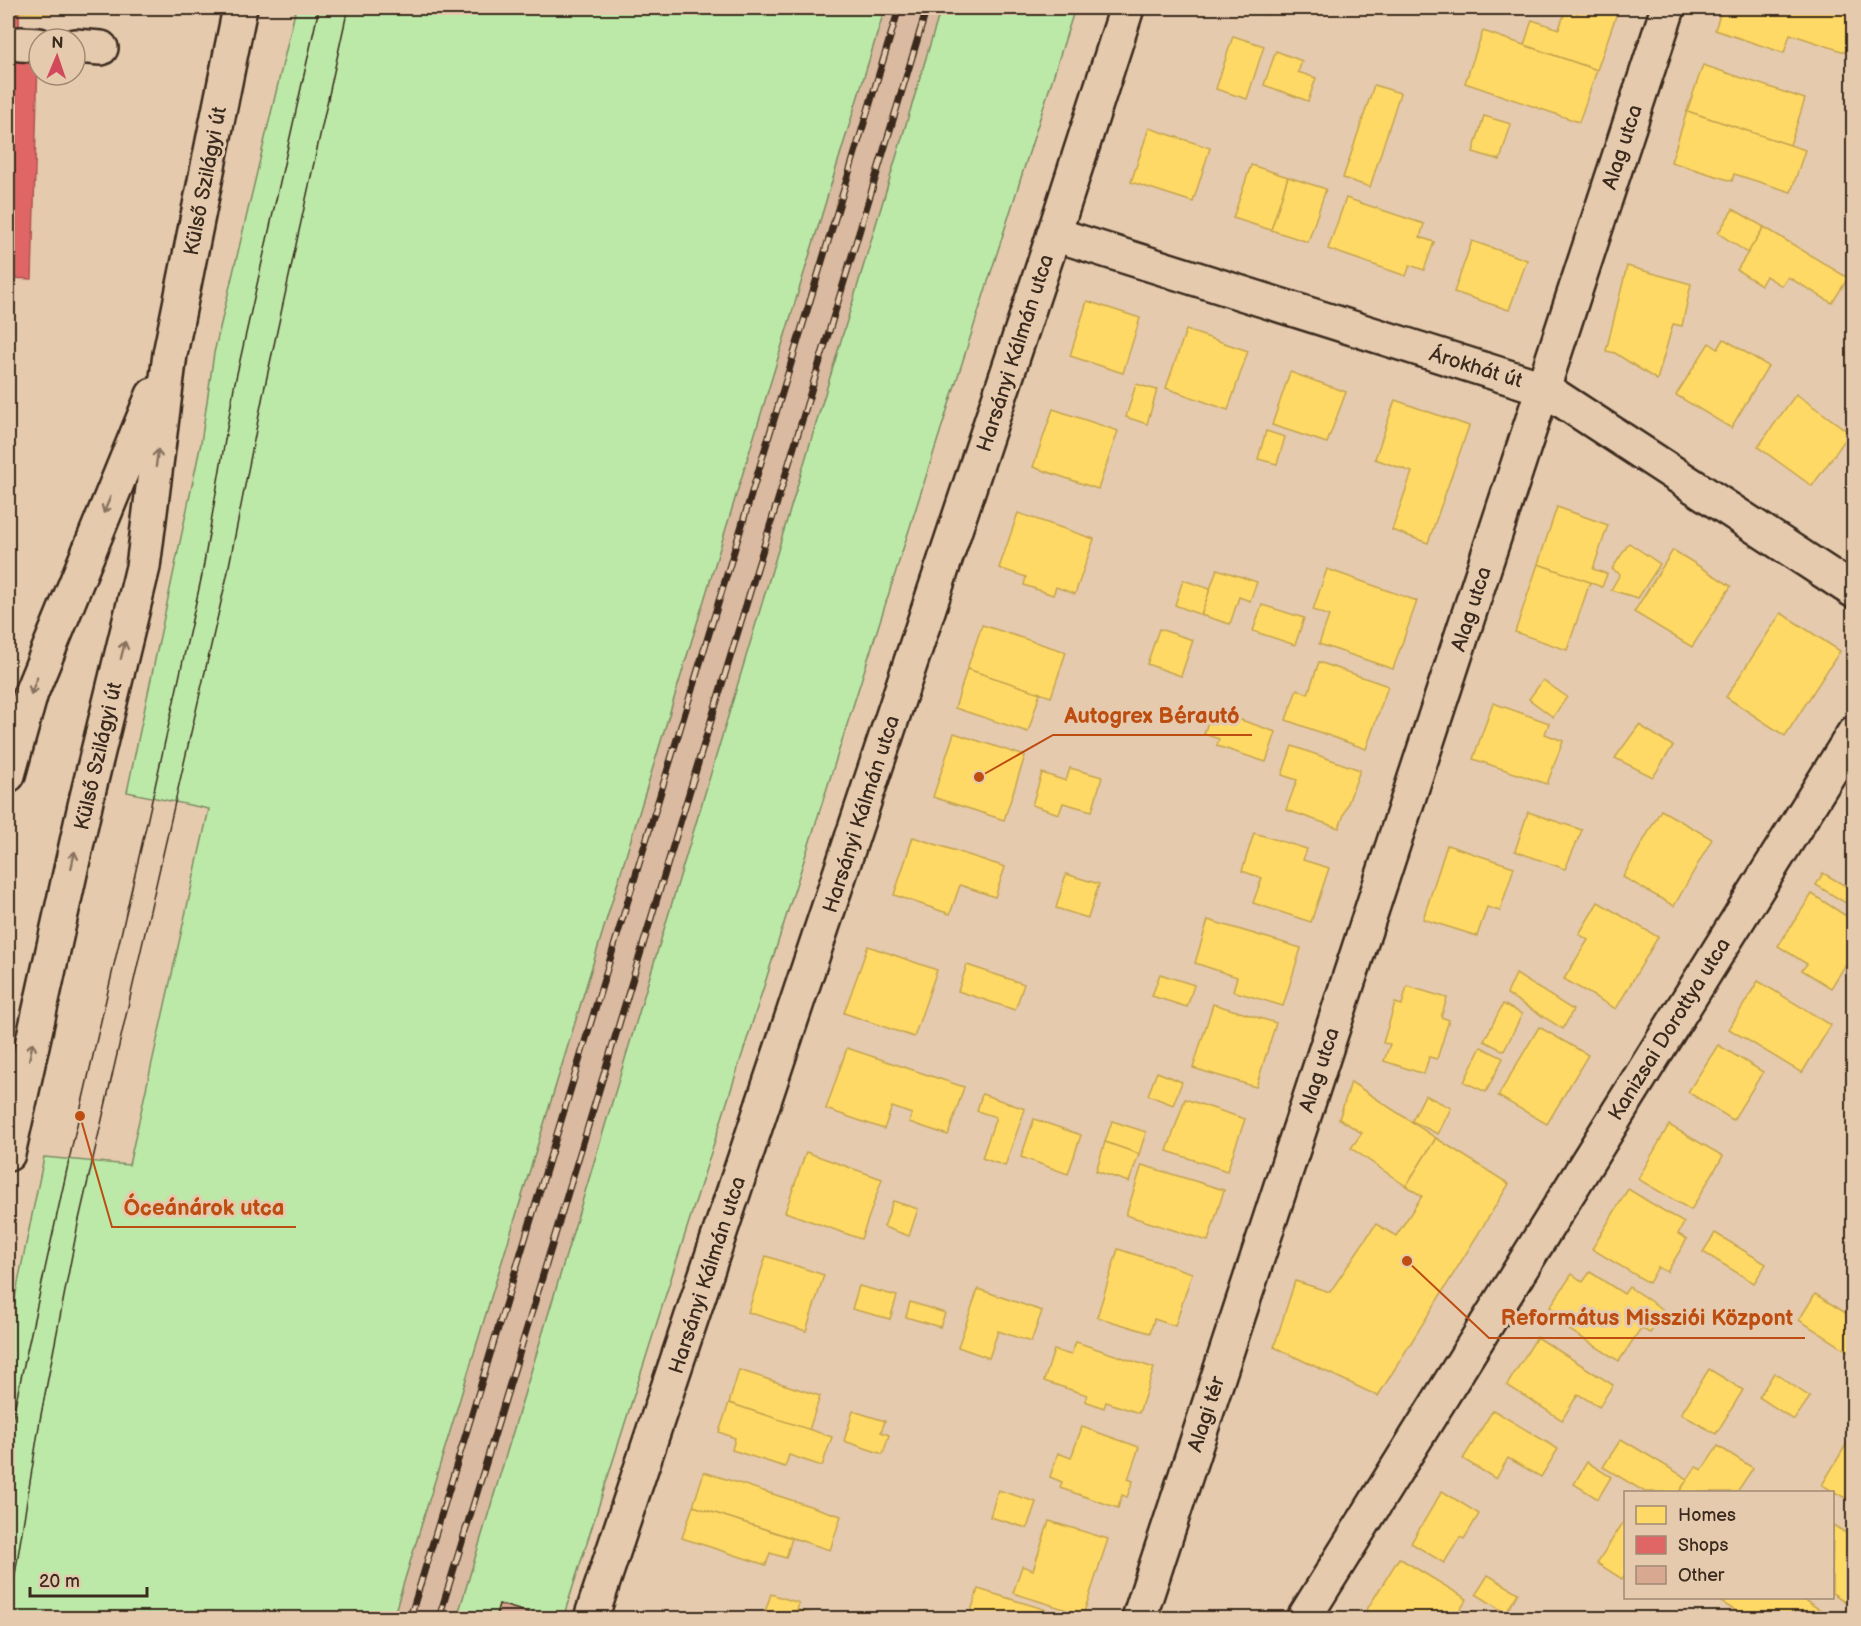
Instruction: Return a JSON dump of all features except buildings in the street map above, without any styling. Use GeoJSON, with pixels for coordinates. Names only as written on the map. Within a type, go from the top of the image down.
{"type":"FeatureCollection","features":[{"type":"Feature","properties":{"kind":"street","name":"Külső Szilágyi út"},"geometry":{"type":"LineString","coordinates":[[10,1140],[84,813],[143,567],[170,354],[240,8]]}},
{"type":"Feature","properties":{"kind":"street","name":"Harsányi Kálmán utca"},"geometry":{"type":"LineString","coordinates":[[591,1618],[1054,234],[1127,8]]}},
{"type":"Feature","properties":{"kind":"street","name":"Alag utca"},"geometry":{"type":"LineString","coordinates":[[1273,1210],[1668,8]]}},
{"type":"Feature","properties":{"kind":"street","name":"Árokhát út"},"geometry":{"type":"LineString","coordinates":[[1054,234],[1543,388],[1854,591]]}},
{"type":"Feature","properties":{"kind":"street","name":"Külső Szilágyi út"},"geometry":{"type":"LineString","coordinates":[[8,775],[31,693],[170,354]]}},
{"type":"Feature","properties":{"kind":"street","name":"Kanizsai Dorottya utca"},"geometry":{"type":"LineString","coordinates":[[1304,1618],[1854,733]]}},
{"type":"Feature","properties":{"kind":"street","name":"Alagi tér"},"geometry":{"type":"LineString","coordinates":[[1139,1618],[1273,1210]]}},
{"type":"Feature","properties":{"kind":"shaded area"},"geometry":{"type":"Polygon","coordinates":[[[885,8],[941,8],[457,1618],[393,1618],[885,8]]]}},
{"type":"Feature","properties":{"kind":"green space"},"geometry":{"type":"Polygon","coordinates":[[[296,8],[885,8],[393,1618],[8,1618],[8,1331],[44,1157],[129,1165],[209,809],[127,792],[201,443],[214,353],[296,8]]]}},
{"type":"Feature","properties":{"kind":"green space"},"geometry":{"type":"Polygon","coordinates":[[[941,8],[1075,8],[563,1618],[457,1618],[941,8]]]}},
{"type":"Feature","properties":{"kind":"tram line"},"geometry":{"type":"LineString","coordinates":[[8,1449],[12,1419],[73,1142],[202,575],[234,387],[319,8]]}},
{"type":"Feature","properties":{"kind":"tram line"},"geometry":{"type":"LineString","coordinates":[[8,1618],[40,1420],[78,1224],[227,576],[263,395],[348,8]]}},
{"type":"Feature","properties":{"kind":"railway"},"geometry":{"type":"LineString","coordinates":[[410,1618],[899,8]]}},
{"type":"Feature","properties":{"kind":"railway"},"geometry":{"type":"LineString","coordinates":[[439,1618],[927,8]]}},
{"type":"Feature","properties":{"kind":"place","name":"Autogrex Bérautó"},"geometry":{"type":"Point","coordinates":[979,777]}},
{"type":"Feature","properties":{"kind":"place","name":"Óceánárok utca"},"geometry":{"type":"Point","coordinates":[80,1116]}},
{"type":"Feature","properties":{"kind":"place","name":"Református Missziói Központ"},"geometry":{"type":"Point","coordinates":[1407,1261]}}]}
